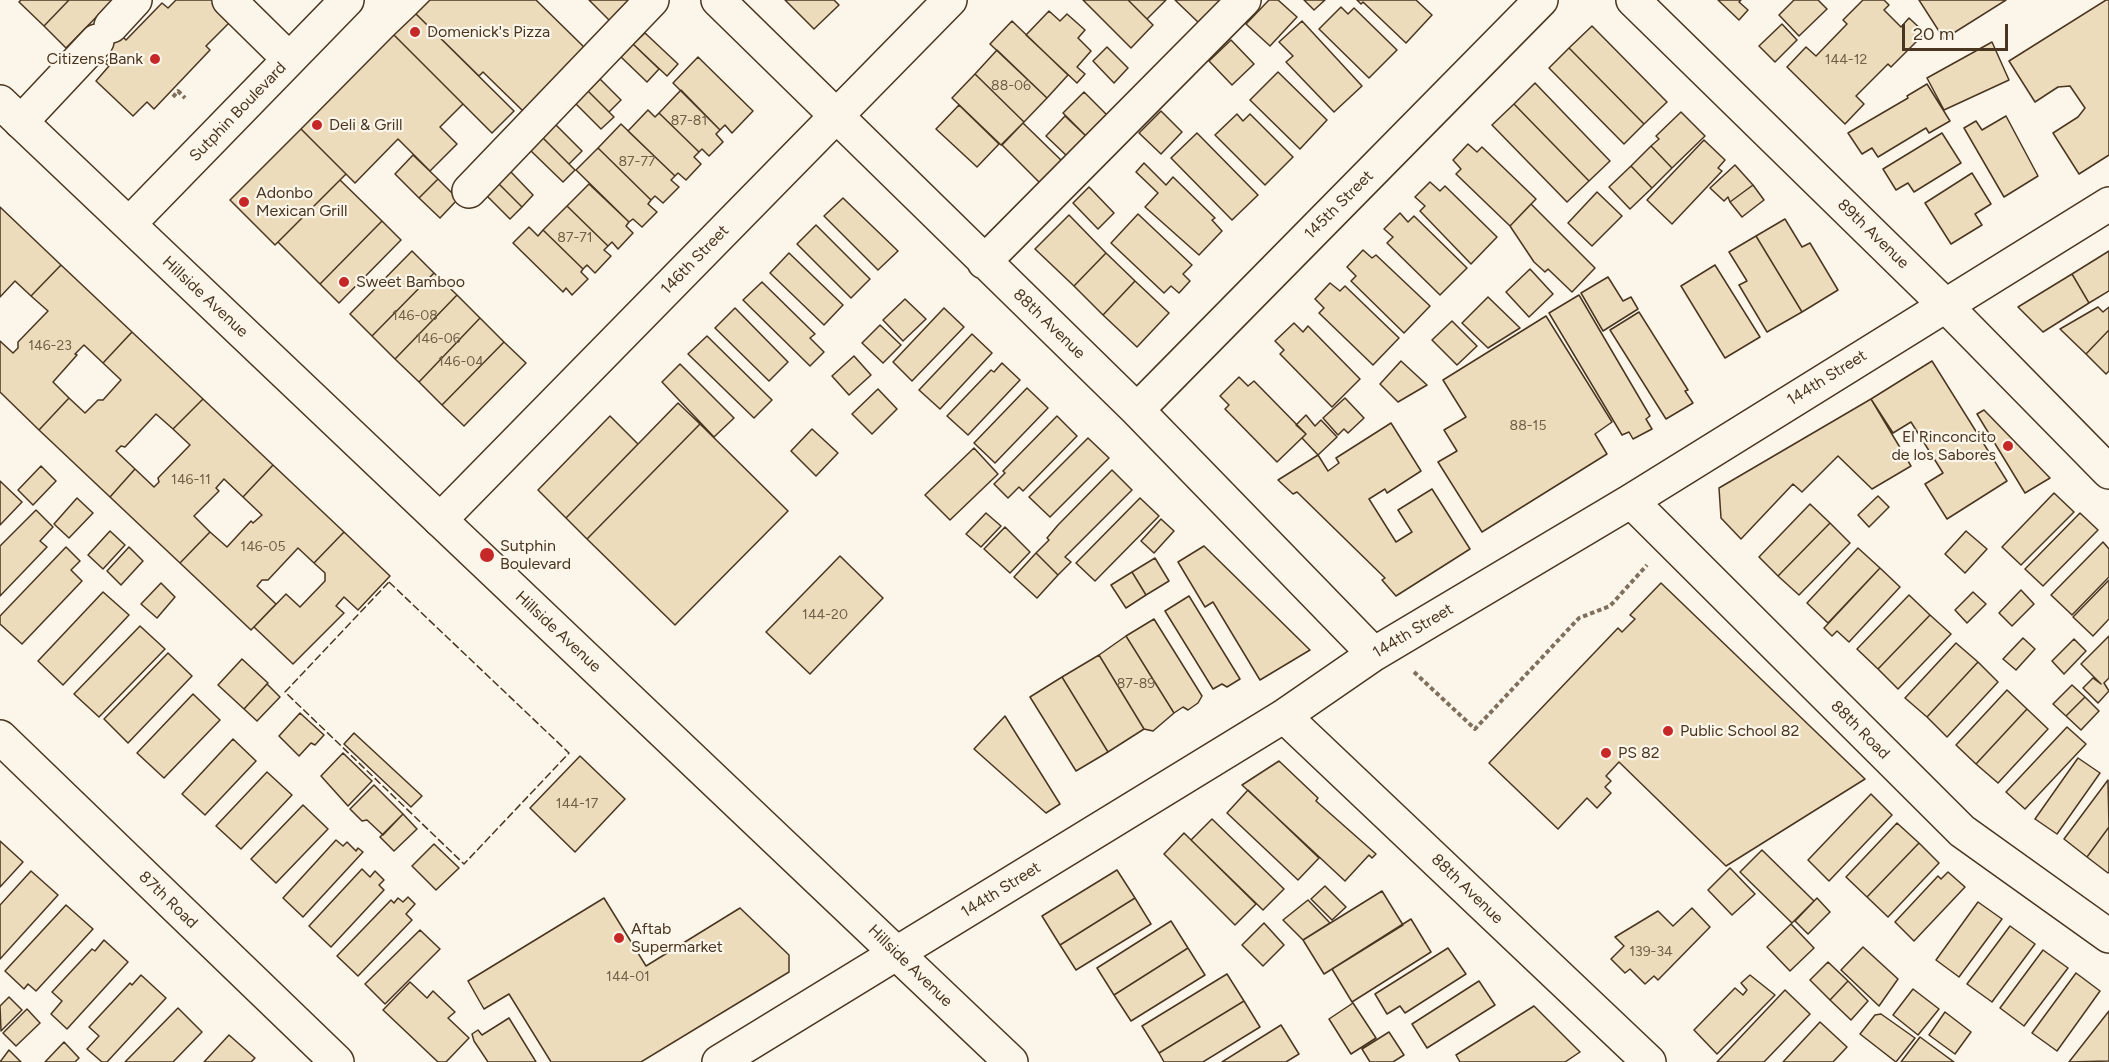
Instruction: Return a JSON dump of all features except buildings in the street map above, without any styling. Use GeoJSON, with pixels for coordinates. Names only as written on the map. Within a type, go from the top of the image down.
{"type":"FeatureCollection","features":[{"type":"Feature","properties":{"kind":"street"},"geometry":{"type":"LineString","coordinates":[[11,112],[104,33],[135,0]]}},
{"type":"Feature","properties":{"kind":"street"},"geometry":{"type":"LineString","coordinates":[[229,0],[289,59]]}},
{"type":"Feature","properties":{"kind":"street","name":"Sutphin Boulevard"},"geometry":{"type":"LineString","coordinates":[[129,224],[347,0]]}},
{"type":"Feature","properties":{"kind":"street"},"geometry":{"type":"LineString","coordinates":[[469,191],[652,0]]}},
{"type":"Feature","properties":{"kind":"street","name":"88th Avenue"},"geometry":{"type":"LineString","coordinates":[[718,0],[1137,410],[1374,654]]}},
{"type":"Feature","properties":{"kind":"street","name":"146th Street"},"geometry":{"type":"LineString","coordinates":[[440,520],[950,0]]}},
{"type":"Feature","properties":{"kind":"street"},"geometry":{"type":"LineString","coordinates":[[984,262],[1244,0]]}},
{"type":"Feature","properties":{"kind":"street","name":"145th Street"},"geometry":{"type":"LineString","coordinates":[[1137,410],[1541,0]]}},
{"type":"Feature","properties":{"kind":"street","name":"89th Avenue"},"geometry":{"type":"LineString","coordinates":[[1633,0],[1945,305],[2109,472]]}},
{"type":"Feature","properties":{"kind":"street","name":"Hillside Avenue"},"geometry":{"type":"LineString","coordinates":[[11,112],[1011,1062]]}},
{"type":"Feature","properties":{"kind":"street","name":"144th Street"},"geometry":{"type":"LineString","coordinates":[[719,1062],[1284,716],[1374,654],[1631,501],[2109,204]]}},
{"type":"Feature","properties":{"kind":"street","name":"88th Road"},"geometry":{"type":"LineString","coordinates":[[1631,501],[1962,831],[2109,936]]}},
{"type":"Feature","properties":{"kind":"street","name":"88th Avenue"},"geometry":{"type":"LineString","coordinates":[[1284,716],[1649,1062]]}},
{"type":"Feature","properties":{"kind":"street","name":"87th Road"},"geometry":{"type":"LineString","coordinates":[[0,737],[337,1062]]}},
{"type":"Feature","properties":{"kind":"path"},"geometry":{"type":"LineString","coordinates":[[173,97],[178,92],[185,98]]}},
{"type":"Feature","properties":{"kind":"path"},"geometry":{"type":"LineString","coordinates":[[1414,672],[1476,729],[1579,618],[1610,606],[1647,565]]}},
{"type":"Feature","properties":{"kind":"fence"},"geometry":{"type":"LineString","coordinates":[[389,582],[569,753],[464,864],[285,692],[389,582]]}},
{"type":"Feature","properties":{"kind":"place","name":"Domenick's Pizza"},"geometry":{"type":"Point","coordinates":[415,32]}},
{"type":"Feature","properties":{"kind":"place","name":"Citizens Bank"},"geometry":{"type":"Point","coordinates":[155,59]}},
{"type":"Feature","properties":{"kind":"place","name":"Deli & Grill"},"geometry":{"type":"Point","coordinates":[317,125]}},
{"type":"Feature","properties":{"kind":"place","name":"Adonbo Mexican Grill"},"geometry":{"type":"Point","coordinates":[244,202]}},
{"type":"Feature","properties":{"kind":"place","name":"Sweet Bamboo"},"geometry":{"type":"Point","coordinates":[344,282]}},
{"type":"Feature","properties":{"kind":"place","name":"El Rinconcito de los Sabores"},"geometry":{"type":"Point","coordinates":[2008,446]}},
{"type":"Feature","properties":{"kind":"place","name":"Sutphin Boulevard"},"geometry":{"type":"Point","coordinates":[487,555]}},
{"type":"Feature","properties":{"kind":"place","name":"Public School 82"},"geometry":{"type":"Point","coordinates":[1668,731]}},
{"type":"Feature","properties":{"kind":"place","name":"PS 82"},"geometry":{"type":"Point","coordinates":[1606,753]}},
{"type":"Feature","properties":{"kind":"place","name":"Aftab Supermarket"},"geometry":{"type":"Point","coordinates":[619,938]}}]}
